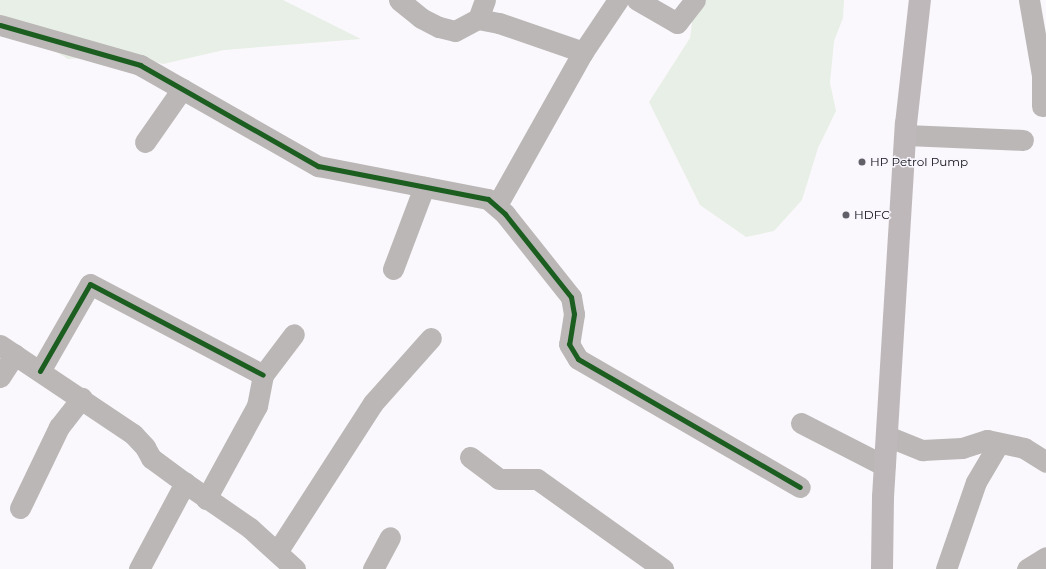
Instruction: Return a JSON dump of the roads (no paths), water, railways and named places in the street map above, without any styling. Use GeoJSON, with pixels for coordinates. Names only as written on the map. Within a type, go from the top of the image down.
{"type":"FeatureCollection","features":[{"type":"Feature","properties":{"kind":"main road"},"geometry":{"type":"LineString","coordinates":[[882,569],[880,547],[906,135],[920,0]]}},
{"type":"Feature","properties":{"kind":"street"},"geometry":{"type":"LineString","coordinates":[[399,0],[420,18],[439,27],[455,31],[482,9],[499,23],[583,52]]}},
{"type":"Feature","properties":{"kind":"street"},"geometry":{"type":"LineString","coordinates":[[496,205],[583,52],[618,0]]}},
{"type":"Feature","properties":{"kind":"street"},"geometry":{"type":"LineString","coordinates":[[637,0],[676,23],[695,0]]}},
{"type":"Feature","properties":{"kind":"street"},"geometry":{"type":"LineString","coordinates":[[1029,0],[1042,75],[1042,106]]}},
{"type":"Feature","properties":{"kind":"street"},"geometry":{"type":"LineString","coordinates":[[0,25],[140,65],[318,166],[488,199],[496,205],[571,297],[574,314],[568,344],[578,359],[800,487]]}},
{"type":"Feature","properties":{"kind":"street"},"geometry":{"type":"LineString","coordinates":[[145,142],[182,89]]}},
{"type":"Feature","properties":{"kind":"street"},"geometry":{"type":"LineString","coordinates":[[906,135],[1022,140]]}},
{"type":"Feature","properties":{"kind":"street"},"geometry":{"type":"LineString","coordinates":[[394,269],[424,187]]}},
{"type":"Feature","properties":{"kind":"street"},"geometry":{"type":"LineString","coordinates":[[40,371],[90,284],[263,375]]}},
{"type":"Feature","properties":{"kind":"street"},"geometry":{"type":"LineString","coordinates":[[206,499],[257,406],[263,375],[294,334]]}},
{"type":"Feature","properties":{"kind":"street"},"geometry":{"type":"LineString","coordinates":[[277,552],[373,403],[431,338]]}},
{"type":"Feature","properties":{"kind":"street"},"geometry":{"type":"LineString","coordinates":[[0,377],[7,350],[82,398],[133,434],[151,458],[206,499],[250,528],[295,569]]}},
{"type":"Feature","properties":{"kind":"street"},"geometry":{"type":"LineString","coordinates":[[20,508],[59,427],[82,398]]}},
{"type":"Feature","properties":{"kind":"street"},"geometry":{"type":"LineString","coordinates":[[801,423],[885,466]]}},
{"type":"Feature","properties":{"kind":"street"},"geometry":{"type":"LineString","coordinates":[[887,436],[922,450],[962,448],[987,440],[1024,448],[1046,462]]}},
{"type":"Feature","properties":{"kind":"street"},"geometry":{"type":"LineString","coordinates":[[946,569],[976,482],[999,443]]}},
{"type":"Feature","properties":{"kind":"street"},"geometry":{"type":"LineString","coordinates":[[470,457],[499,479],[537,479],[663,569]]}},
{"type":"Feature","properties":{"kind":"street"},"geometry":{"type":"LineString","coordinates":[[139,569],[185,483]]}},
{"type":"Feature","properties":{"kind":"street"},"geometry":{"type":"LineString","coordinates":[[373,569],[390,537]]}},
{"type":"Feature","properties":{"kind":"street"},"geometry":{"type":"LineString","coordinates":[[1027,569],[1046,557]]}},
{"type":"Feature","properties":{"kind":"place","name":"HP Petrol Pump"},"geometry":{"type":"Point","coordinates":[862,162]}},
{"type":"Feature","properties":{"kind":"place","name":"HDFC"},"geometry":{"type":"Point","coordinates":[846,215]}}]}
